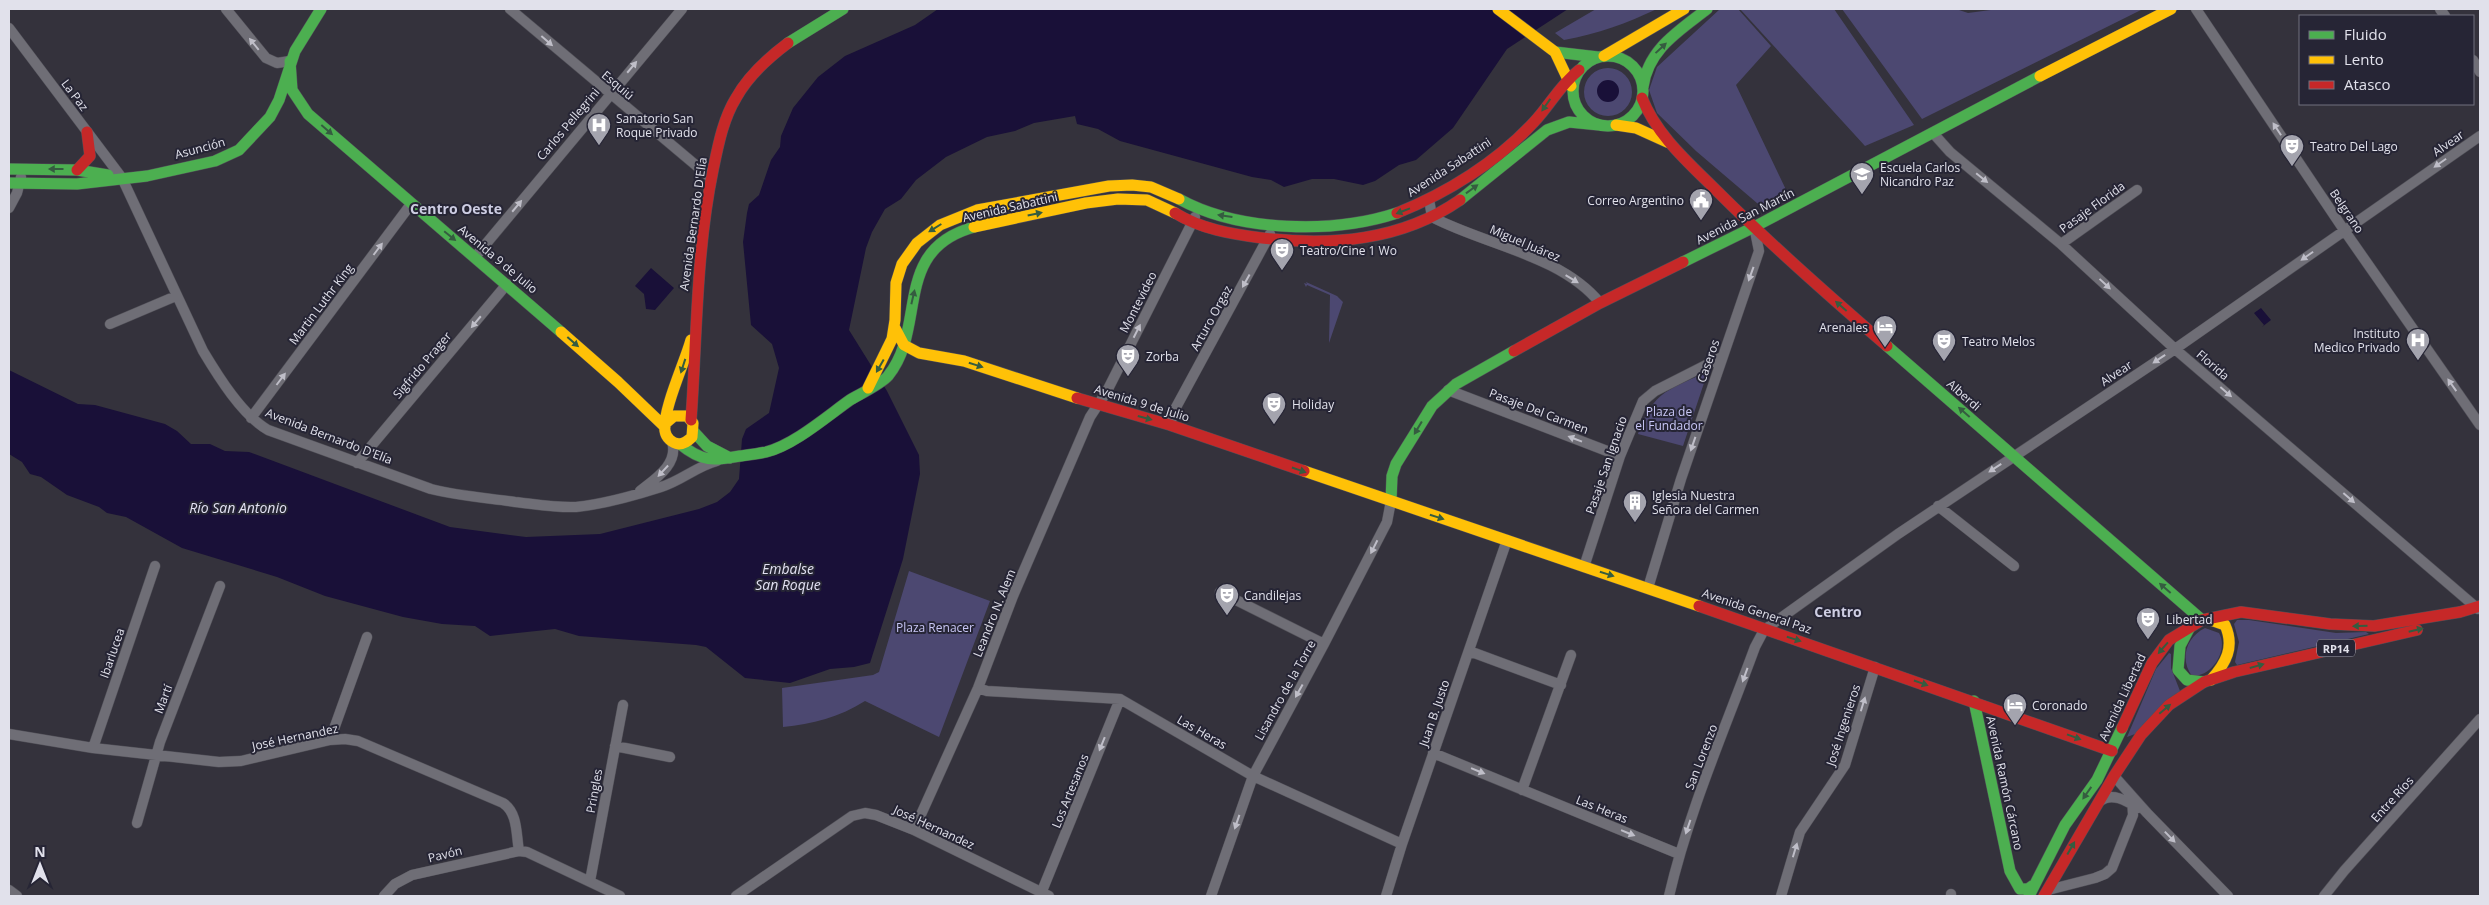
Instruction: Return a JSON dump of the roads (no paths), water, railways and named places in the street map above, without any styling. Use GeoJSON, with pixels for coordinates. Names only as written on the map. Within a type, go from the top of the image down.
{"type":"FeatureCollection","features":[{"type":"Feature","properties":{"kind":"main road","name":"Asunción"},"geometry":{"type":"LineString","coordinates":[[9,182],[77,184],[147,176],[215,161],[230,155],[250,140],[270,117],[279,100],[290,61],[321,9]]}},
{"type":"Feature","properties":{"kind":"main road","name":"Avenida Bernardo D'Elía"},"geometry":{"type":"LineString","coordinates":[[691,420],[697,351],[695,319],[699,266],[711,178],[725,123],[734,101],[746,84],[792,38],[843,9]]}},
{"type":"Feature","properties":{"kind":"main road"},"geometry":{"type":"LineString","coordinates":[[1498,9],[1555,52],[1568,78],[1576,106],[1582,115],[1599,125],[1616,125],[1633,115],[1642,95],[1643,77],[1648,62],[1661,48],[1707,9]]}},
{"type":"Feature","properties":{"kind":"main road"},"geometry":{"type":"LineString","coordinates":[[1572,90],[1579,70],[1613,49],[1646,33],[1684,9]]}},
{"type":"Feature","properties":{"kind":"main road","name":"Avenida San Martín"},"geometry":{"type":"LineString","coordinates":[[1391,501],[1392,476],[1396,464],[1432,406],[1448,390],[1600,303],[1754,227],[2171,9]]}},
{"type":"Feature","properties":{"kind":"main road"},"geometry":{"type":"LineString","coordinates":[[1555,52],[1621,58],[1634,68],[1642,83],[1642,95]]}},
{"type":"Feature","properties":{"kind":"main road","name":"Avenida 9 de Julio"},"geometry":{"type":"LineString","coordinates":[[290,61],[291,90],[296,102],[308,114],[411,204],[507,284],[666,425]]}},
{"type":"Feature","properties":{"kind":"main road","name":"Avenida Sabattini"},"geometry":{"type":"LineString","coordinates":[[873,386],[888,351],[895,328],[894,288],[898,270],[913,247],[927,233],[954,217],[980,210],[1130,185],[1155,188],[1199,210],[1215,215],[1273,224],[1306,226],[1344,225],[1375,220],[1430,199],[1478,168],[1519,137],[1534,122],[1568,78],[1579,70]]}},
{"type":"Feature","properties":{"kind":"main road","name":"Alberdi"},"geometry":{"type":"LineString","coordinates":[[1642,95],[1649,116],[1670,144],[1778,251],[2202,620]]}},
{"type":"Feature","properties":{"kind":"main road"},"geometry":{"type":"LineString","coordinates":[[270,117],[289,110],[308,114]]}},
{"type":"Feature","properties":{"kind":"main road","name":"Avenida Sabattini"},"geometry":{"type":"LineString","coordinates":[[873,386],[894,369],[904,345],[912,300],[924,263],[938,244],[960,231],[1056,210],[1129,198],[1159,203],[1192,223],[1214,229],[1269,238],[1310,241],[1350,240],[1383,233],[1432,217],[1486,179],[1539,135],[1552,127],[1585,120],[1599,125]]}},
{"type":"Feature","properties":{"kind":"main road","name":"Alberdi"},"geometry":{"type":"LineString","coordinates":[[1616,125],[1636,128],[1670,144]]}},
{"type":"Feature","properties":{"kind":"main road"},"geometry":{"type":"LineString","coordinates":[[77,170],[87,162],[90,156],[87,132]]}},
{"type":"Feature","properties":{"kind":"main road","name":"Asunción"},"geometry":{"type":"LineString","coordinates":[[14,169],[77,170],[122,178]]}},
{"type":"Feature","properties":{"kind":"main road","name":"Avenida Bernardo D'Elía"},"geometry":{"type":"LineString","coordinates":[[666,425],[688,351],[695,319]]}},
{"type":"Feature","properties":{"kind":"main road"},"geometry":{"type":"LineString","coordinates":[[895,328],[904,345]]}},
{"type":"Feature","properties":{"kind":"main road","name":"Avenida 9 de Julio"},"geometry":{"type":"LineString","coordinates":[[904,345],[912,351],[972,364],[1098,405],[1170,425],[1391,501]]}},
{"type":"Feature","properties":{"kind":"main road"},"geometry":{"type":"LineString","coordinates":[[725,459],[693,434],[691,420],[678,415],[666,425],[667,436],[692,454],[707,460],[725,459],[757,455],[776,449],[914,359],[928,355]]}},
{"type":"Feature","properties":{"kind":"main road"},"geometry":{"type":"LineString","coordinates":[[676,443],[693,434]]}},
{"type":"Feature","properties":{"kind":"main road","name":"Avenida General Paz"},"geometry":{"type":"LineString","coordinates":[[1391,501],[1974,701],[2112,751]]}},
{"type":"Feature","properties":{"kind":"main road","name":"Avenida Libertad"},"geometry":{"type":"LineString","coordinates":[[2028,896],[2065,825],[2096,780],[2112,751],[2134,700],[2158,654],[2175,636],[2202,620],[2241,612],[2330,624],[2374,626],[2479,608]]}},
{"type":"Feature","properties":{"kind":"main road","name":"Avenida Libertad"},"geometry":{"type":"LineString","coordinates":[[2046,893],[2097,804],[2141,734],[2170,705],[2208,681],[2268,663],[2443,624],[2460,612]]}},
{"type":"Feature","properties":{"kind":"main road"},"geometry":{"type":"LineString","coordinates":[[2202,620],[2188,628],[2182,640],[2177,665],[2182,676],[2187,680],[2208,681]]}},
{"type":"Feature","properties":{"kind":"main road","name":"RP14"},"geometry":{"type":"LineString","coordinates":[[2202,620],[2225,625],[2230,642],[2225,663],[2208,681]]}},
{"type":"Feature","properties":{"kind":"main road","name":"Avenida Ramón Cárcano"},"geometry":{"type":"LineString","coordinates":[[1974,701],[2014,884],[2020,889],[2028,889],[2035,884]]}},
{"type":"Feature","properties":{"kind":"main road"},"geometry":{"type":"LineString","coordinates":[[2114,776],[2112,751],[2123,752],[2141,734]]}},
{"type":"Feature","properties":{"kind":"main road","name":"Avenida Ramón Cárcano"},"geometry":{"type":"LineString","coordinates":[[2010,871],[2011,896]]}},
{"type":"Feature","properties":{"kind":"street"},"geometry":{"type":"LineString","coordinates":[[226,9],[266,58],[277,64],[290,61]]}},
{"type":"Feature","properties":{"kind":"street","name":"Esquiú"},"geometry":{"type":"LineString","coordinates":[[510,9],[711,178]]}},
{"type":"Feature","properties":{"kind":"street","name":"Carlos Pellegrini"},"geometry":{"type":"LineString","coordinates":[[475,257],[682,9]]}},
{"type":"Feature","properties":{"kind":"street","name":"Belgrano"},"geometry":{"type":"LineString","coordinates":[[2196,9],[2344,230],[2480,425]]}},
{"type":"Feature","properties":{"kind":"street","name":"La Paz"},"geometry":{"type":"LineString","coordinates":[[9,28],[122,178]]}},
{"type":"Feature","properties":{"kind":"street","name":"Florida"},"geometry":{"type":"LineString","coordinates":[[1933,133],[1950,152],[2062,244],[2175,349],[2479,608]]}},
{"type":"Feature","properties":{"kind":"street","name":"Alvear"},"geometry":{"type":"LineString","coordinates":[[1764,630],[1938,506],[2175,349],[2480,136]]}},
{"type":"Feature","properties":{"kind":"street"},"geometry":{"type":"LineString","coordinates":[[9,208],[21,183],[14,169]]}},
{"type":"Feature","properties":{"kind":"street","name":"Avenida Bernardo D'Elía"},"geometry":{"type":"LineString","coordinates":[[122,178],[176,296],[214,369],[251,418],[268,430],[431,489],[452,494],[547,506],[574,507],[602,503],[638,494],[680,480],[698,468],[725,459]]}},
{"type":"Feature","properties":{"kind":"street","name":"Pasaje Florida"},"geometry":{"type":"LineString","coordinates":[[2062,244],[2137,190]]}},
{"type":"Feature","properties":{"kind":"street"},"geometry":{"type":"LineString","coordinates":[[1430,199],[1432,217]]}},
{"type":"Feature","properties":{"kind":"street","name":"Martin Luthr King"},"geometry":{"type":"LineString","coordinates":[[251,418],[411,204]]}},
{"type":"Feature","properties":{"kind":"street","name":"Montevideo"},"geometry":{"type":"LineString","coordinates":[[1098,405],[1199,210]]}},
{"type":"Feature","properties":{"kind":"street","name":"Miguel Juárez"},"geometry":{"type":"LineString","coordinates":[[1432,217],[1455,229],[1511,248],[1558,271],[1589,289],[1600,303]]}},
{"type":"Feature","properties":{"kind":"street","name":"Arturo Orgaz"},"geometry":{"type":"LineString","coordinates":[[1170,425],[1174,411],[1269,238],[1273,224]]}},
{"type":"Feature","properties":{"kind":"street","name":"Caseros"},"geometry":{"type":"LineString","coordinates":[[1648,588],[1722,357],[1760,251],[1754,227]]}},
{"type":"Feature","properties":{"kind":"street","name":"Sigfrido Prager"},"geometry":{"type":"LineString","coordinates":[[357,463],[507,284]]}},
{"type":"Feature","properties":{"kind":"street"},"geometry":{"type":"LineString","coordinates":[[110,324],[176,296]]}},
{"type":"Feature","properties":{"kind":"street","name":"Pasaje San Ignacio"},"geometry":{"type":"LineString","coordinates":[[1584,567],[1620,456],[1643,401],[1655,391],[1722,357]]}},
{"type":"Feature","properties":{"kind":"street","name":"Pasaje Del Carmen"},"geometry":{"type":"LineString","coordinates":[[1448,390],[1620,456]]}},
{"type":"Feature","properties":{"kind":"street","name":"Leandro N. Alem"},"geometry":{"type":"LineString","coordinates":[[914,830],[978,688],[1013,596],[1090,418],[1098,405]]}},
{"type":"Feature","properties":{"kind":"street"},"geometry":{"type":"LineString","coordinates":[[680,480],[689,467],[693,434]]}},
{"type":"Feature","properties":{"kind":"street","name":"Avenida Bernardo D'Elía"},"geometry":{"type":"LineString","coordinates":[[638,494],[668,467],[676,443]]}},
{"type":"Feature","properties":{"kind":"street","name":"Lisandro de la Torre"},"geometry":{"type":"LineString","coordinates":[[1211,896],[1252,776],[1324,644],[1386,522],[1391,501]]}},
{"type":"Feature","properties":{"kind":"street"},"geometry":{"type":"LineString","coordinates":[[1938,506],[2014,566]]}},
{"type":"Feature","properties":{"kind":"street","name":"Juan B. Justo"},"geometry":{"type":"LineString","coordinates":[[1386,896],[1402,844],[1507,540]]}},
{"type":"Feature","properties":{"kind":"street","name":"Ibarlucea"},"geometry":{"type":"LineString","coordinates":[[93,748],[155,566]]}},
{"type":"Feature","properties":{"kind":"street","name":"Martí"},"geometry":{"type":"LineString","coordinates":[[137,823],[156,755],[220,586]]}},
{"type":"Feature","properties":{"kind":"street"},"geometry":{"type":"LineString","coordinates":[[1220,592],[1324,644]]}},
{"type":"Feature","properties":{"kind":"street","name":"San Lorenzo"},"geometry":{"type":"LineString","coordinates":[[1669,896],[1679,854],[1702,786],[1764,630]]}},
{"type":"Feature","properties":{"kind":"street"},"geometry":{"type":"LineString","coordinates":[[330,740],[367,637]]}},
{"type":"Feature","properties":{"kind":"street"},"geometry":{"type":"LineString","coordinates":[[1469,651],[1561,685]]}},
{"type":"Feature","properties":{"kind":"street"},"geometry":{"type":"LineString","coordinates":[[1522,790],[1571,654]]}},
{"type":"Feature","properties":{"kind":"street","name":"José Ingenieros"},"geometry":{"type":"LineString","coordinates":[[1781,896],[1800,832],[1845,765],[1875,667]]}},
{"type":"Feature","properties":{"kind":"street","name":"Las Heras"},"geometry":{"type":"LineString","coordinates":[[978,688],[987,691],[1120,699],[1252,776],[1402,844]]}},
{"type":"Feature","properties":{"kind":"street","name":"Los Artesanos"},"geometry":{"type":"LineString","coordinates":[[1044,895],[1120,699]]}},
{"type":"Feature","properties":{"kind":"street","name":"Pringles"},"geometry":{"type":"LineString","coordinates":[[590,881],[623,705]]}},
{"type":"Feature","properties":{"kind":"street","name":"Entre Ríos"},"geometry":{"type":"LineString","coordinates":[[2324,896],[2344,871],[2480,719]]}},
{"type":"Feature","properties":{"kind":"street","name":"José Hernandez"},"geometry":{"type":"LineString","coordinates":[[9,734],[93,748],[230,762],[330,740],[358,741],[510,808],[514,815],[519,850]]}},
{"type":"Feature","properties":{"kind":"street"},"geometry":{"type":"LineString","coordinates":[[615,746],[670,757]]}},
{"type":"Feature","properties":{"kind":"street","name":"Las Heras"},"geometry":{"type":"LineString","coordinates":[[1433,753],[1679,854]]}},
{"type":"Feature","properties":{"kind":"street"},"geometry":{"type":"LineString","coordinates":[[2114,776],[2133,801],[2228,896]]}},
{"type":"Feature","properties":{"kind":"street"},"geometry":{"type":"LineString","coordinates":[[2097,804],[2110,796],[2133,801]]}},
{"type":"Feature","properties":{"kind":"street"},"geometry":{"type":"LineString","coordinates":[[2119,798],[2128,808],[2128,826]]}},
{"type":"Feature","properties":{"kind":"street"},"geometry":{"type":"LineString","coordinates":[[2046,893],[2105,874],[2112,868],[2133,815],[2133,801]]}},
{"type":"Feature","properties":{"kind":"street","name":"José Hernandez"},"geometry":{"type":"LineString","coordinates":[[736,896],[852,816],[865,813],[876,815],[914,830],[1044,895]]}},
{"type":"Feature","properties":{"kind":"street"},"geometry":{"type":"LineString","coordinates":[[519,850],[620,896]]}},
{"type":"Feature","properties":{"kind":"street","name":"Pavón"},"geometry":{"type":"LineString","coordinates":[[384,896],[395,884],[412,875],[519,850]]}},
{"type":"Feature","properties":{"kind":"street"},"geometry":{"type":"LineString","coordinates":[[9,890],[16,896]]}},
{"type":"Feature","properties":{"kind":"water","name":"Embalse San Roque"},"geometry":{"type":"Polygon","coordinates":[[[938,9],[1568,9],[1507,49],[1453,128],[1416,160],[1399,165],[1375,181],[1363,185],[1334,179],[1312,179],[1284,187],[1271,180],[1252,177],[1120,141],[1098,129],[1077,124],[1075,116],[1034,123],[1015,131],[987,137],[946,157],[916,180],[901,199],[885,209],[872,232],[866,248],[849,330],[887,391],[919,455],[920,474],[903,559],[870,663],[854,667],[830,669],[790,683],[745,678],[706,647],[696,645],[579,636],[555,629],[490,636],[475,626],[442,624],[403,617],[325,596],[277,577],[182,548],[126,517],[107,513],[99,507],[67,495],[41,477],[30,474],[22,462],[9,454],[9,370],[78,404],[95,405],[165,424],[177,431],[191,444],[210,444],[225,451],[249,452],[450,527],[526,537],[600,534],[699,509],[717,502],[730,492],[739,479],[742,439],[746,429],[769,413],[779,368],[772,344],[751,325],[743,242],[749,204],[759,195],[771,160],[780,147],[781,136],[793,108],[818,77],[845,56],[915,25],[938,9]]]}},
{"type":"Feature","properties":{"kind":"water"},"geometry":{"type":"Polygon","coordinates":[[[1604,80],[1612,80],[1619,87],[1619,95],[1612,102],[1604,102],[1597,95],[1597,87],[1604,80]]]}},
{"type":"Feature","properties":{"kind":"water"},"geometry":{"type":"Polygon","coordinates":[[[651,268],[674,288],[655,310],[646,309],[644,294],[635,286],[651,268]]]}},
{"type":"Feature","properties":{"kind":"water"},"geometry":{"type":"Polygon","coordinates":[[[2261,308],[2271,320],[2262,327],[2264,325],[2254,313],[2261,308]]]}},
{"type":"Feature","properties":{"kind":"place","name":"Sanatorio San Roque Privado"},"geometry":{"type":"Point","coordinates":[599,146]}},
{"type":"Feature","properties":{"kind":"place","name":"Teatro Del Lago"},"geometry":{"type":"Point","coordinates":[2292,167]}},
{"type":"Feature","properties":{"kind":"place","name":"Escuela Carlos Nicandro Paz"},"geometry":{"type":"Point","coordinates":[1862,195]}},
{"type":"Feature","properties":{"kind":"place","name":"Correo Argentino"},"geometry":{"type":"Point","coordinates":[1701,221]}},
{"type":"Feature","properties":{"kind":"place","name":"Teatro/Cine 1 Wo"},"geometry":{"type":"Point","coordinates":[1282,271]}},
{"type":"Feature","properties":{"kind":"place","name":"Arenales"},"geometry":{"type":"Point","coordinates":[1885,348]}},
{"type":"Feature","properties":{"kind":"place","name":"Instituto Medico Privado"},"geometry":{"type":"Point","coordinates":[2418,361]}},
{"type":"Feature","properties":{"kind":"place","name":"Teatro Melos"},"geometry":{"type":"Point","coordinates":[1944,362]}},
{"type":"Feature","properties":{"kind":"place","name":"Zorba"},"geometry":{"type":"Point","coordinates":[1128,377]}},
{"type":"Feature","properties":{"kind":"place","name":"Holiday"},"geometry":{"type":"Point","coordinates":[1274,425]}},
{"type":"Feature","properties":{"kind":"place","name":"Iglesia Nuestra Señora del Carmen"},"geometry":{"type":"Point","coordinates":[1635,523]}},
{"type":"Feature","properties":{"kind":"place","name":"Candilejas"},"geometry":{"type":"Point","coordinates":[1227,616]}},
{"type":"Feature","properties":{"kind":"place","name":"Libertad"},"geometry":{"type":"Point","coordinates":[2148,640]}},
{"type":"Feature","properties":{"kind":"place","name":"Coronado"},"geometry":{"type":"Point","coordinates":[2015,726]}},
{"type":"Feature","properties":{"kind":"district","name":"Centro Oeste"},"geometry":{"type":"Point","coordinates":[456,208]}},
{"type":"Feature","properties":{"kind":"district","name":"Centro"},"geometry":{"type":"Point","coordinates":[1838,611]}},
{"type":"Feature","properties":{"kind":"park label","name":"Plaza de el Fundador"},"geometry":{"type":"Point","coordinates":[1669,418]}},
{"type":"Feature","properties":{"kind":"park label","name":"Plaza Renacer"},"geometry":{"type":"Point","coordinates":[935,627]}},
{"type":"Feature","properties":{"kind":"water label","name":"Río San Antonio"},"geometry":{"type":"Point","coordinates":[238,507]}}]}
